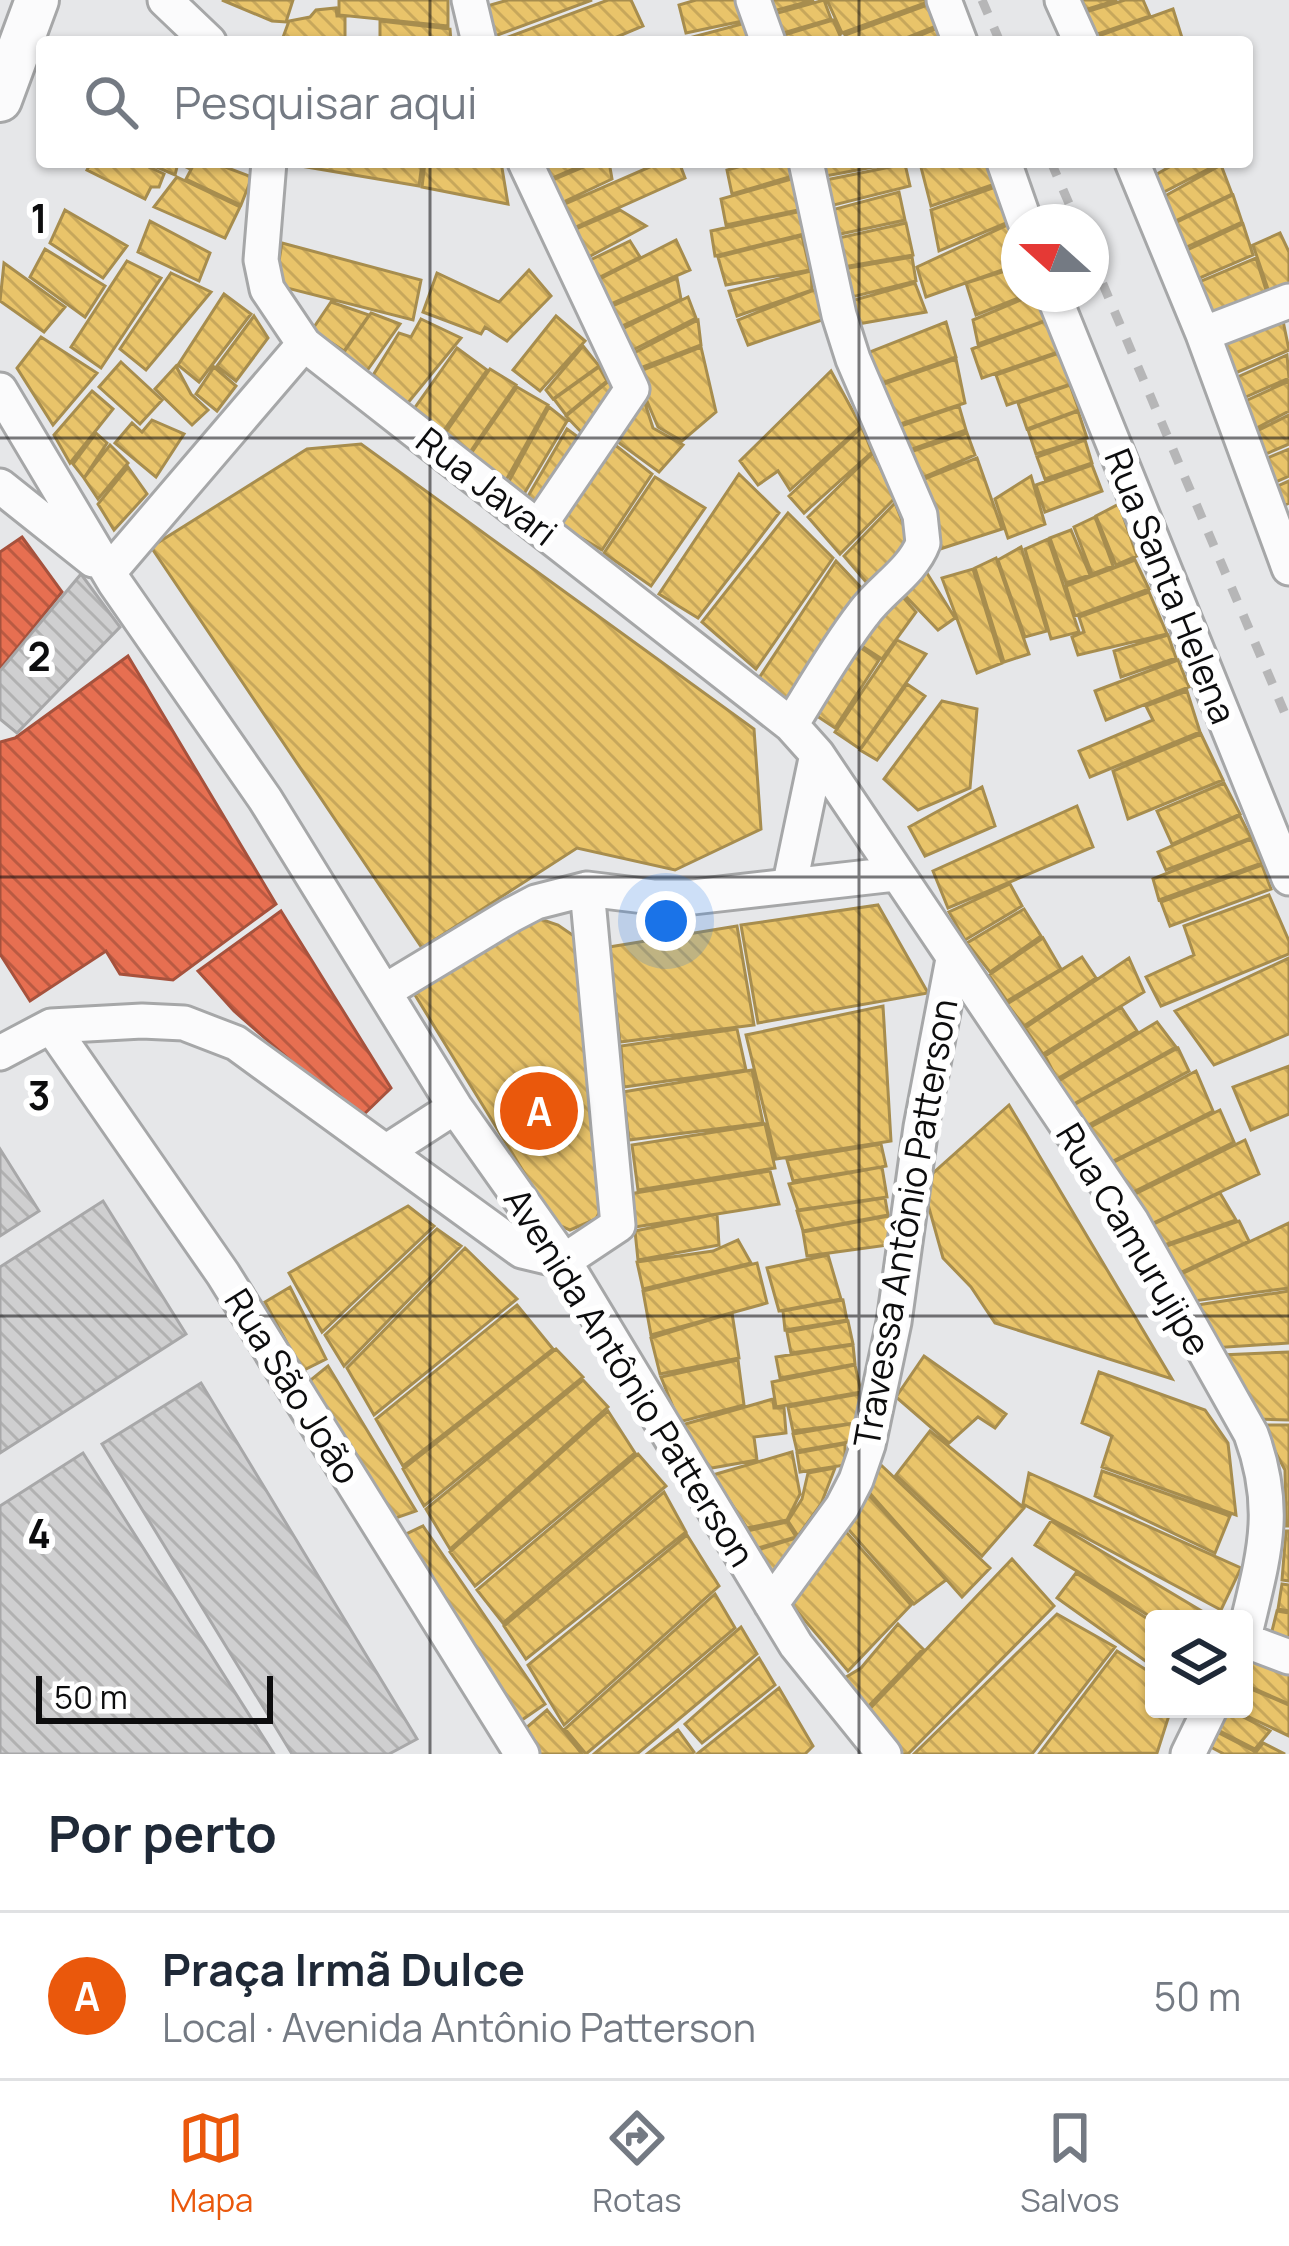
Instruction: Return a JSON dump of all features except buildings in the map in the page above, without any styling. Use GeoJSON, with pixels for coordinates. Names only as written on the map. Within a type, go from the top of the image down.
{"type":"FeatureCollection","features":[{"type":"Feature","properties":{"kind":"main road"},"geometry":{"type":"LineString","coordinates":[[0,100],[37,0]]}},
{"type":"Feature","properties":{"kind":"street"},"geometry":{"type":"LineString","coordinates":[[165,0],[203,36]]}},
{"type":"Feature","properties":{"kind":"street"},"geometry":{"type":"LineString","coordinates":[[469,0],[478,36]]}},
{"type":"Feature","properties":{"kind":"street"},"geometry":{"type":"LineString","coordinates":[[753,0],[767,36]]}},
{"type":"Feature","properties":{"kind":"street"},"geometry":{"type":"LineString","coordinates":[[944,0],[958,36]]}},
{"type":"Feature","properties":{"kind":"street"},"geometry":{"type":"LineString","coordinates":[[1062,0],[1078,36]]}},
{"type":"Feature","properties":{"kind":"street","name":"Rua Javari"},"geometry":{"type":"LineString","coordinates":[[269,168],[261,260],[267,289],[304,344],[791,725],[817,754],[895,874]]}},
{"type":"Feature","properties":{"kind":"street"},"geometry":{"type":"LineString","coordinates":[[528,168],[632,388],[539,526]]}},
{"type":"Feature","properties":{"kind":"street"},"geometry":{"type":"LineString","coordinates":[[791,725],[856,622],[905,570],[923,543],[920,515],[839,315],[807,168]]}},
{"type":"Feature","properties":{"kind":"street"},"geometry":{"type":"LineString","coordinates":[[1006,168],[1019,204]]}},
{"type":"Feature","properties":{"kind":"street"},"geometry":{"type":"LineString","coordinates":[[1134,168],[1203,334],[1289,568]]}},
{"type":"Feature","properties":{"kind":"street"},"geometry":{"type":"LineString","coordinates":[[1203,334],[1289,301]]}},
{"type":"Feature","properties":{"kind":"street","name":"Rua Santa Helena"},"geometry":{"type":"LineString","coordinates":[[1060,312],[1289,878]]}},
{"type":"Feature","properties":{"kind":"street"},"geometry":{"type":"LineString","coordinates":[[109,572],[304,344]]}},
{"type":"Feature","properties":{"kind":"street","name":"Avenida Antônio Patterson"},"geometry":{"type":"LineString","coordinates":[[0,391],[109,572],[265,799],[455,1107],[565,1261],[796,1645],[884,1754]]}},
{"type":"Feature","properties":{"kind":"street","name":"Avenida Antônio Patterson"},"geometry":{"type":"LineString","coordinates":[[0,487],[109,572]]}},
{"type":"Feature","properties":{"kind":"street"},"geometry":{"type":"LineString","coordinates":[[790,883],[817,754]]}},
{"type":"Feature","properties":{"kind":"street"},"geometry":{"type":"LineString","coordinates":[[385,992],[536,902],[587,889],[693,897],[895,874]]}},
{"type":"Feature","properties":{"kind":"street","name":"Rua Camurujipe"},"geometry":{"type":"LineString","coordinates":[[895,874],[1132,1222],[1252,1434],[1268,1492],[1268,1534],[1251,1610]]}},
{"type":"Feature","properties":{"kind":"street"},"geometry":{"type":"LineString","coordinates":[[0,1053],[51,1026],[184,1023],[236,1043],[521,1252],[565,1261],[618,1225],[587,889]]}},
{"type":"Feature","properties":{"kind":"street","name":"Travessa Antônio Patterson"},"geometry":{"type":"LineString","coordinates":[[771,1604],[842,1507],[868,1445],[894,1322],[921,1127],[953,959]]}},
{"type":"Feature","properties":{"kind":"street","name":"Rua São João"},"geometry":{"type":"LineString","coordinates":[[51,1026],[223,1274],[522,1754]]}},
{"type":"Feature","properties":{"kind":"street"},"geometry":{"type":"LineString","coordinates":[[387,1151],[455,1107]]}},
{"type":"Feature","properties":{"kind":"street"},"geometry":{"type":"LineString","coordinates":[[1253,1643],[1289,1657]]}},
{"type":"Feature","properties":{"kind":"street"},"geometry":{"type":"LineString","coordinates":[[1188,1754],[1206,1718]]}},
{"type":"Feature","properties":{"kind":"railway"},"geometry":{"type":"LineString","coordinates":[[982,0],[997,36]]}},
{"type":"Feature","properties":{"kind":"railway"},"geometry":{"type":"LineString","coordinates":[[1054,168],[1069,204]]}},
{"type":"Feature","properties":{"kind":"railway"},"geometry":{"type":"LineString","coordinates":[[1109,298],[1289,723]]}},
{"type":"Feature","properties":{"kind":"place","name":"Praça Irmã Dulce"},"geometry":{"type":"Point","coordinates":[539,1111]}}]}
